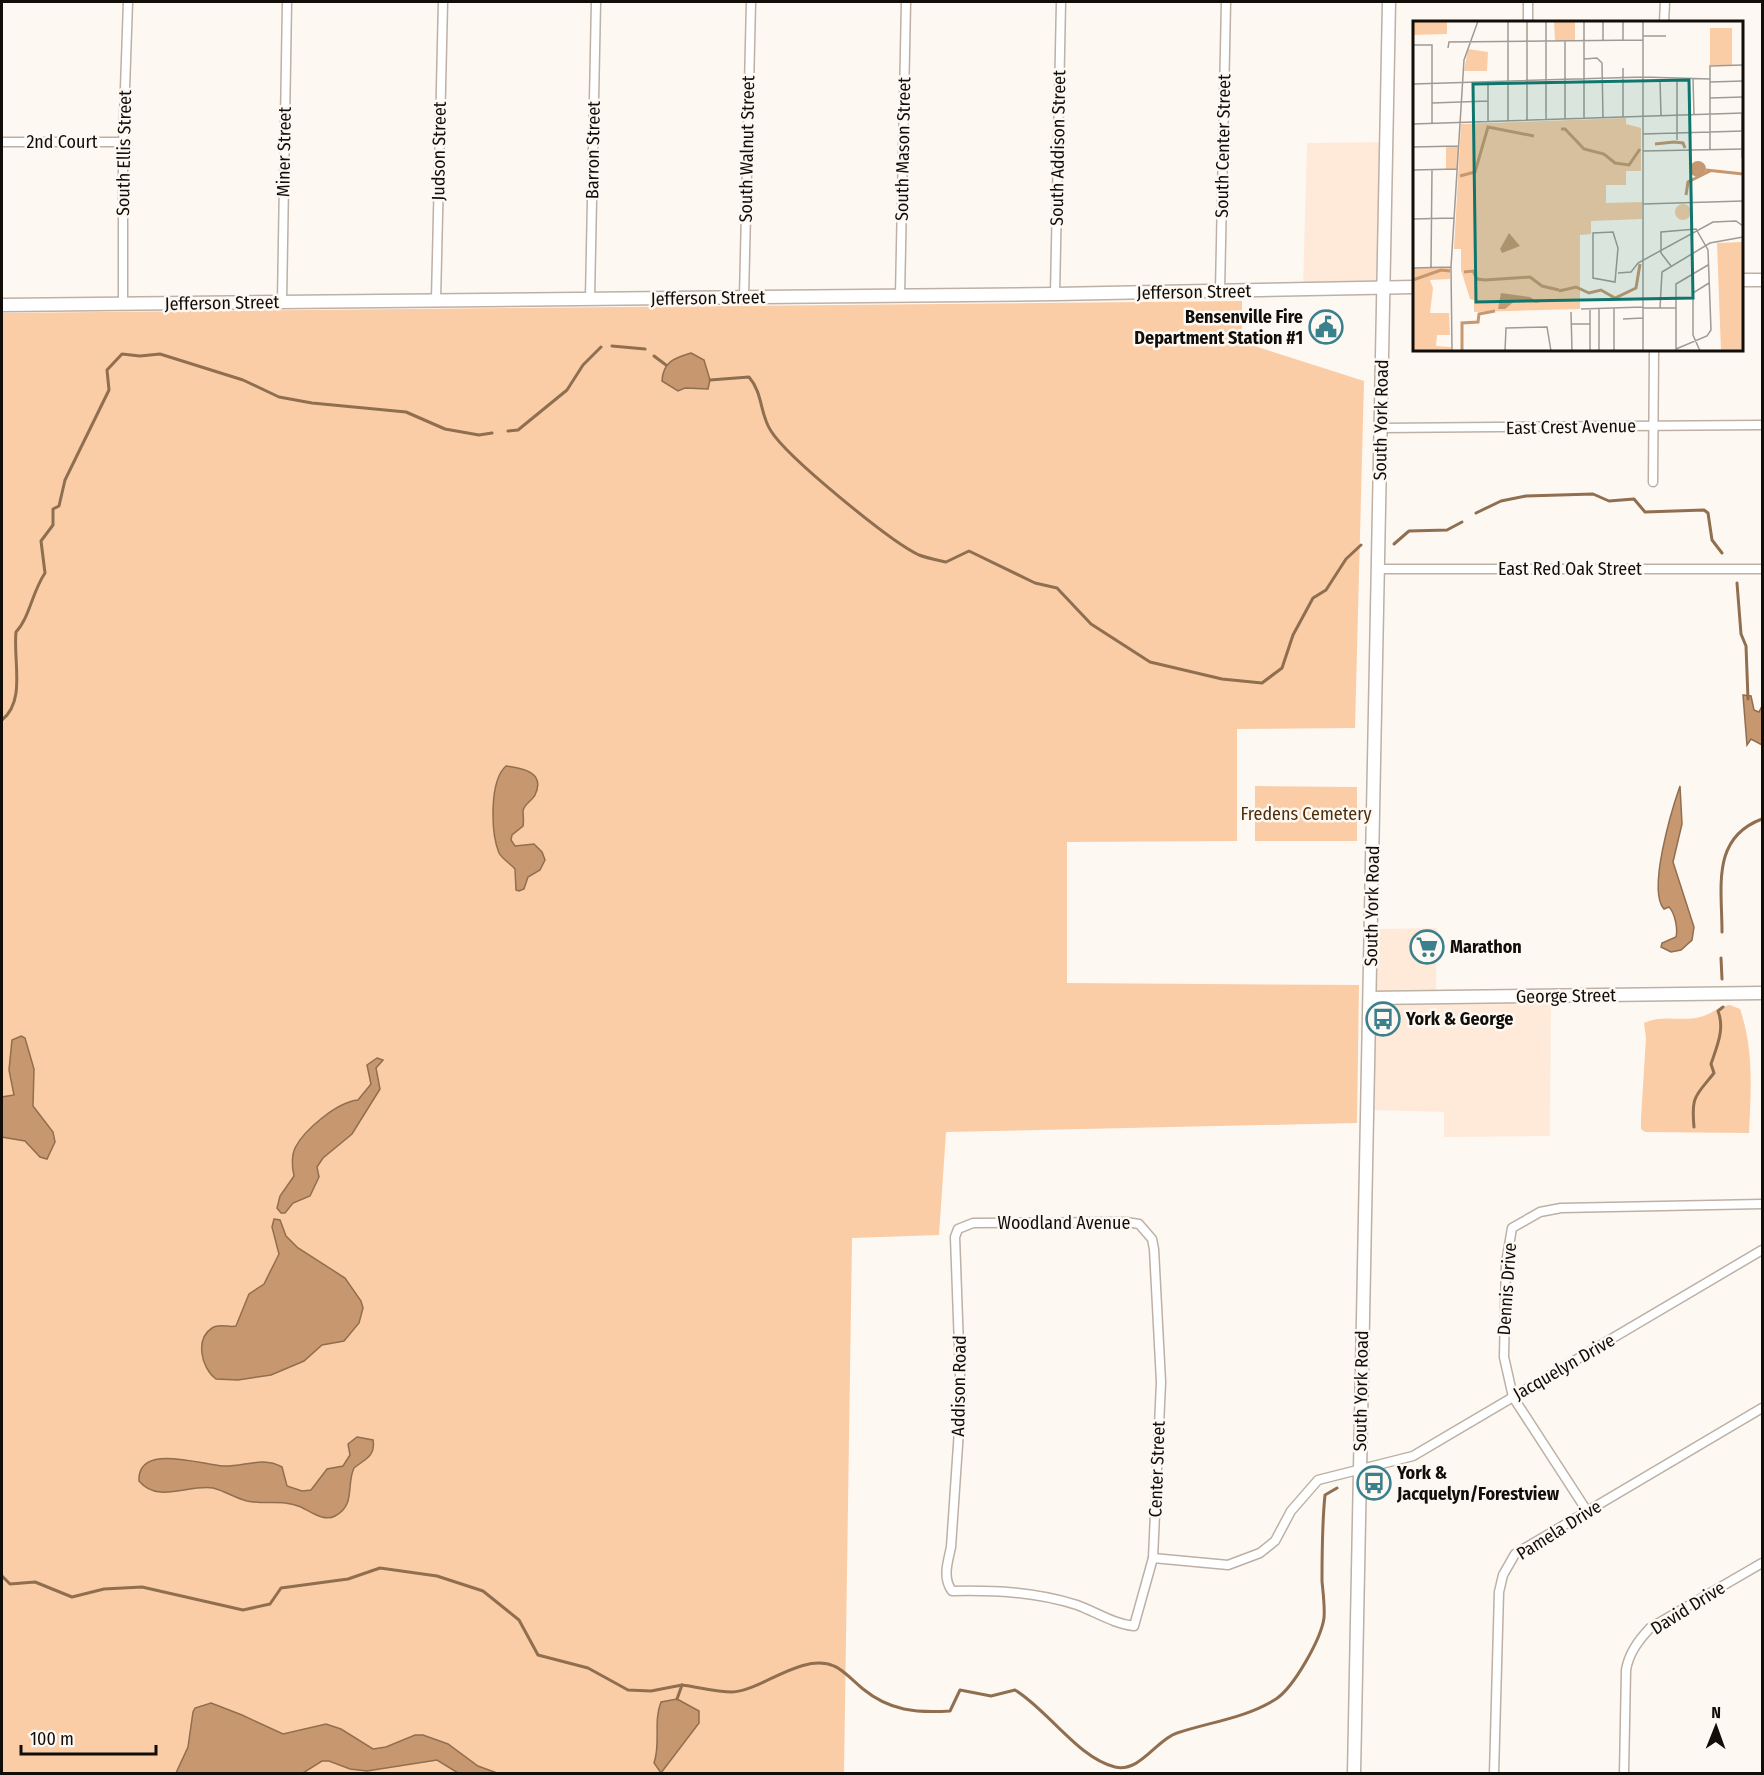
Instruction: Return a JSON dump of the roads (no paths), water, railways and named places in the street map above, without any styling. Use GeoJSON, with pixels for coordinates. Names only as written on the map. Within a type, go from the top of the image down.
{"type":"FeatureCollection","features":[{"type":"Feature","properties":{"kind":"street","name":"South Ellis Street"},"geometry":{"type":"LineString","coordinates":[[123,304],[123,142],[128,2]]}},
{"type":"Feature","properties":{"kind":"street","name":"Miner Street"},"geometry":{"type":"LineString","coordinates":[[282,302],[288,2]]}},
{"type":"Feature","properties":{"kind":"street","name":"Judson Street"},"geometry":{"type":"LineString","coordinates":[[436,300],[443,2]]}},
{"type":"Feature","properties":{"kind":"street","name":"Barron Street"},"geometry":{"type":"LineString","coordinates":[[590,298],[596,2]]}},
{"type":"Feature","properties":{"kind":"street","name":"South Walnut Street"},"geometry":{"type":"LineString","coordinates":[[744,297],[751,2]]}},
{"type":"Feature","properties":{"kind":"street","name":"South Mason Street"},"geometry":{"type":"LineString","coordinates":[[900,296],[906,2]]}},
{"type":"Feature","properties":{"kind":"street","name":"South Addison Street"},"geometry":{"type":"LineString","coordinates":[[1055,294],[1061,2]]}},
{"type":"Feature","properties":{"kind":"street","name":"South Center Street"},"geometry":{"type":"LineString","coordinates":[[1220,291],[1226,2]]}},
{"type":"Feature","properties":{"kind":"street","name":"South York Road"},"geometry":{"type":"LineString","coordinates":[[1354,1773],[1389,2]]}},
{"type":"Feature","properties":{"kind":"street"},"geometry":{"type":"LineString","coordinates":[[1528,2],[1528,21]]}},
{"type":"Feature","properties":{"kind":"street"},"geometry":{"type":"LineString","coordinates":[[1664,21],[1665,2]]}},
{"type":"Feature","properties":{"kind":"street","name":"2nd Court"},"geometry":{"type":"LineString","coordinates":[[2,142],[123,142]]}},
{"type":"Feature","properties":{"kind":"street"},"geometry":{"type":"LineString","coordinates":[[1743,280],[1762,280]]}},
{"type":"Feature","properties":{"kind":"street","name":"Jefferson Street"},"geometry":{"type":"LineString","coordinates":[[2,305],[900,296],[1413,287]]}},
{"type":"Feature","properties":{"kind":"street"},"geometry":{"type":"LineString","coordinates":[[1653,482],[1654,351]]}},
{"type":"Feature","properties":{"kind":"street","name":"East Crest Avenue"},"geometry":{"type":"LineString","coordinates":[[1380,428],[1762,425]]}},
{"type":"Feature","properties":{"kind":"street","name":"East Red Oak Street"},"geometry":{"type":"LineString","coordinates":[[1378,569],[1762,569]]}},
{"type":"Feature","properties":{"kind":"street","name":"George Street"},"geometry":{"type":"LineString","coordinates":[[1371,998],[1762,993]]}},
{"type":"Feature","properties":{"kind":"street","name":"Dennis Drive"},"geometry":{"type":"LineString","coordinates":[[1587,1511],[1513,1397],[1504,1357],[1506,1263],[1512,1228],[1539,1212],[1561,1208],[1762,1204]]}},
{"type":"Feature","properties":{"kind":"street","name":"Woodland Avenue"},"geometry":{"type":"LineString","coordinates":[[960,1227],[973,1223],[1139,1224],[1152,1239],[1155,1248]]}},
{"type":"Feature","properties":{"kind":"street","name":"Addison Road"},"geometry":{"type":"LineString","coordinates":[[960,1227],[956,1237],[961,1401],[951,1547],[946,1568],[946,1583],[952,1591],[995,1590],[1037,1594],[1078,1605]]}},
{"type":"Feature","properties":{"kind":"street","name":"Center Street"},"geometry":{"type":"LineString","coordinates":[[1078,1605],[1125,1625],[1134,1626],[1154,1558],[1161,1382],[1155,1248]]}},
{"type":"Feature","properties":{"kind":"street","name":"Jacquelyn Drive"},"geometry":{"type":"LineString","coordinates":[[1154,1558],[1219,1565],[1245,1559],[1275,1541],[1291,1511],[1318,1480],[1413,1456],[1762,1250]]}},
{"type":"Feature","properties":{"kind":"street","name":"Pamela Drive"},"geometry":{"type":"LineString","coordinates":[[1494,1773],[1499,1592],[1503,1575],[1515,1554],[1762,1408]]}},
{"type":"Feature","properties":{"kind":"street","name":"David Drive"},"geometry":{"type":"LineString","coordinates":[[1624,1773],[1626,1670],[1628,1659],[1637,1644],[1650,1629],[1762,1563]]}},
{"type":"Feature","properties":{"kind":"waterway"},"geometry":{"type":"LineString","coordinates":[[612,346],[645,349]]}},
{"type":"Feature","properties":{"kind":"waterway"},"geometry":{"type":"LineString","coordinates":[[508,431],[518,430],[567,390],[583,365],[601,347]]}},
{"type":"Feature","properties":{"kind":"waterway"},"geometry":{"type":"LineString","coordinates":[[2,720],[14,702],[16,691],[16,632],[25,619],[45,573],[41,541],[53,525],[53,509],[59,506],[65,480],[109,390],[107,370],[122,354],[140,356],[160,354],[243,380],[279,397],[312,403],[406,412],[445,429],[479,435],[492,433]]}},
{"type":"Feature","properties":{"kind":"waterway"},"geometry":{"type":"LineString","coordinates":[[654,356],[666,365]]}},
{"type":"Feature","properties":{"kind":"waterway"},"geometry":{"type":"LineString","coordinates":[[710,380],[749,377],[757,390],[767,425],[781,443],[840,498],[905,547],[919,555],[946,562],[969,551],[1035,583],[1057,588],[1091,624],[1150,662],[1222,679],[1262,683],[1282,668],[1293,635],[1313,598],[1326,590],[1346,559],[1361,545]]}},
{"type":"Feature","properties":{"kind":"waterway"},"geometry":{"type":"LineString","coordinates":[[1476,513],[1501,501],[1526,496],[1593,494],[1609,501],[1634,499],[1645,512],[1704,510],[1708,513],[1712,540],[1722,553]]}},
{"type":"Feature","properties":{"kind":"waterway"},"geometry":{"type":"LineString","coordinates":[[1394,544],[1409,531],[1447,530],[1462,522]]}},
{"type":"Feature","properties":{"kind":"waterway"},"geometry":{"type":"LineString","coordinates":[[1737,583],[1741,634],[1746,646],[1748,699]]}},
{"type":"Feature","properties":{"kind":"waterway"},"geometry":{"type":"LineString","coordinates":[[1722,932],[1721,881],[1727,851],[1734,838],[1746,827],[1762,819]]}},
{"type":"Feature","properties":{"kind":"waterway"},"geometry":{"type":"LineString","coordinates":[[1721,958],[1722,979]]}},
{"type":"Feature","properties":{"kind":"waterway"},"geometry":{"type":"LineString","coordinates":[[1694,1127],[1694,1102],[1714,1073],[1711,1064],[1718,1044],[1721,1024],[1718,1011],[1723,1007]]}},
{"type":"Feature","properties":{"kind":"waterway"},"geometry":{"type":"LineString","coordinates":[[677,1699],[682,1685],[732,1692],[755,1686],[795,1668],[822,1663],[838,1668],[883,1702],[915,1711],[950,1711],[960,1690],[991,1696],[1015,1690],[1088,1754],[1101,1762],[1124,1768],[1140,1760],[1170,1736],[1253,1711],[1276,1699],[1291,1684],[1312,1650],[1322,1627],[1325,1495],[1337,1488]]}},
{"type":"Feature","properties":{"kind":"waterway"},"geometry":{"type":"LineString","coordinates":[[2,1576],[10,1584],[35,1582],[72,1597],[104,1589],[142,1587],[243,1610],[270,1604],[281,1588],[348,1579],[380,1568],[437,1576],[483,1591],[519,1620],[538,1655],[588,1668],[628,1690],[651,1691],[682,1685]]}},
{"type":"Feature","properties":{"kind":"place","name":"Bensenville Fire Department Station #1"},"geometry":{"type":"Point","coordinates":[1326,327]}},
{"type":"Feature","properties":{"kind":"place","name":"Marathon"},"geometry":{"type":"Point","coordinates":[1427,947]}},
{"type":"Feature","properties":{"kind":"place","name":"York & George"},"geometry":{"type":"Point","coordinates":[1383,1019]}},
{"type":"Feature","properties":{"kind":"place","name":"York & Jacquelyn/Forestview"},"geometry":{"type":"Point","coordinates":[1374,1483]}},
{"type":"Feature","properties":{"kind":"park label","name":"Fredens Cemetery"},"geometry":{"type":"Point","coordinates":[1306,814]}}]}
